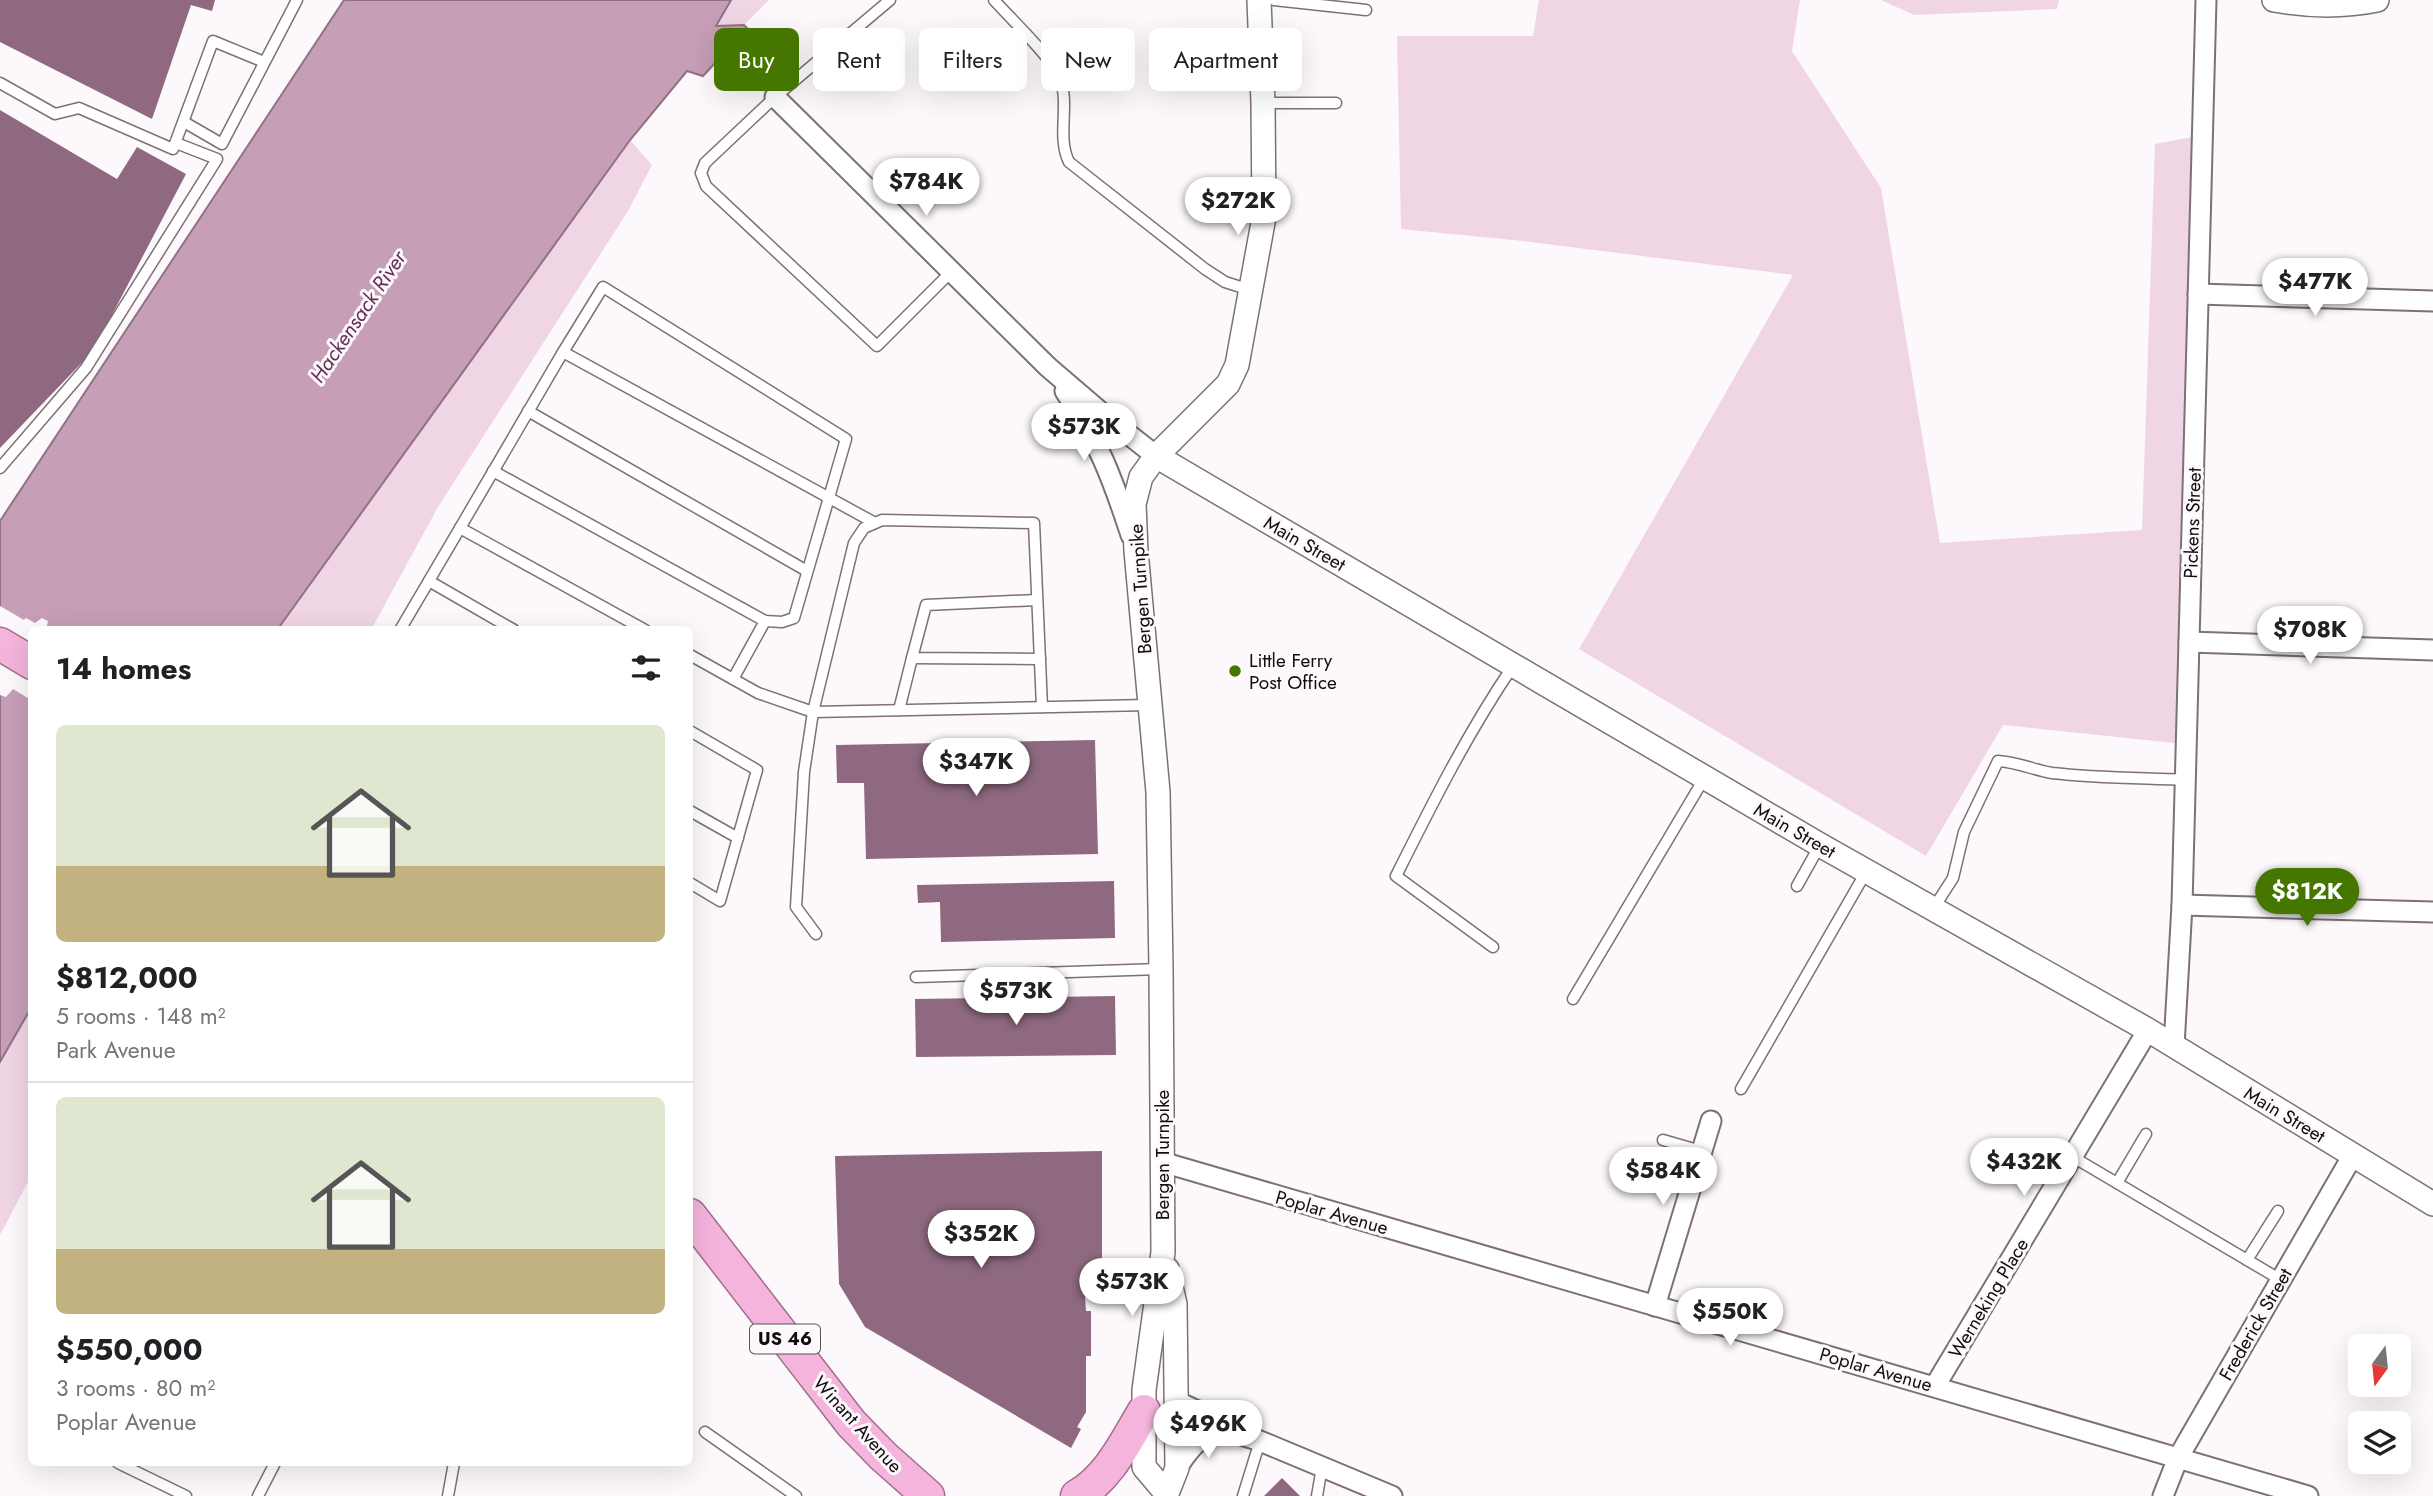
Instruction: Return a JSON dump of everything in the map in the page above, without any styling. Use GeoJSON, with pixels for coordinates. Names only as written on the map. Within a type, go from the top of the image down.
{"type":"FeatureCollection","features":[{"type":"Feature","properties":{"kind":"highway"},"geometry":{"type":"LineString","coordinates":[[0,644],[28,661]]}},
{"type":"Feature","properties":{"kind":"highway","name":"Winant Avenue"},"geometry":{"type":"LineString","coordinates":[[693,1219],[851,1423],[928,1496]]}},
{"type":"Feature","properties":{"kind":"highway"},"geometry":{"type":"LineString","coordinates":[[1077,1496],[1104,1473],[1144,1411]]}},
{"type":"Feature","properties":{"kind":"street","name":"Bergen Turnpike"},"geometry":{"type":"LineString","coordinates":[[1163,1252],[1175,1304],[1178,1468],[1166,1495],[1144,1467],[1144,1390],[1163,1252],[1161,969],[1158,792],[1134,504],[1141,477],[1156,456],[1228,384],[1237,365],[1264,217],[1259,0]]}},
{"type":"Feature","properties":{"kind":"street","name":"Pickens Street"},"geometry":{"type":"LineString","coordinates":[[2174,1046],[2182,905],[2206,0]]}},
{"type":"Feature","properties":{"kind":"street"},"geometry":{"type":"LineString","coordinates":[[2274,0],[2337,5],[2368,1]]}},
{"type":"Feature","properties":{"kind":"street"},"geometry":{"type":"LineString","coordinates":[[775,97],[1048,368],[1156,456]]}},
{"type":"Feature","properties":{"kind":"street"},"geometry":{"type":"LineString","coordinates":[[2198,294],[2433,301]]}},
{"type":"Feature","properties":{"kind":"street"},"geometry":{"type":"LineString","coordinates":[[1048,368],[1082,417],[1107,463],[1136,551]]}},
{"type":"Feature","properties":{"kind":"street","name":"Main Street"},"geometry":{"type":"LineString","coordinates":[[1156,456],[1705,778],[2148,1030],[2433,1204]]}},
{"type":"Feature","properties":{"kind":"street"},"geometry":{"type":"LineString","coordinates":[[2189,642],[2433,650]]}},
{"type":"Feature","properties":{"kind":"street"},"geometry":{"type":"LineString","coordinates":[[2182,905],[2433,912]]}},
{"type":"Feature","properties":{"kind":"street","name":"Werneking Place"},"geometry":{"type":"LineString","coordinates":[[1935,1386],[2148,1030]]}},
{"type":"Feature","properties":{"kind":"street"},"geometry":{"type":"LineString","coordinates":[[1655,1306],[1711,1122]]}},
{"type":"Feature","properties":{"kind":"street","name":"Frederick Street"},"geometry":{"type":"LineString","coordinates":[[2163,1496],[2178,1458],[2353,1155]]}},
{"type":"Feature","properties":{"kind":"street","name":"Poplar Avenue"},"geometry":{"type":"LineString","coordinates":[[1162,1162],[2308,1496]]}},
{"type":"Feature","properties":{"kind":"street"},"geometry":{"type":"LineString","coordinates":[[1176,1401],[1204,1414],[1226,1430],[1260,1441],[1392,1496]]}},
{"type":"Feature","properties":{"kind":"street"},"geometry":{"type":"LineString","coordinates":[[1178,1468],[1199,1440],[1213,1431],[1226,1430]]}},
{"type":"Feature","properties":{"kind":"lane"},"geometry":{"type":"LineString","coordinates":[[184,122],[222,144],[297,0]]}},
{"type":"Feature","properties":{"kind":"lane"},"geometry":{"type":"LineString","coordinates":[[890,0],[775,97],[705,163],[701,173],[706,186],[877,346],[951,271]]}},
{"type":"Feature","properties":{"kind":"lane"},"geometry":{"type":"LineString","coordinates":[[994,0],[1059,76],[1064,101],[1063,139],[1069,162],[1206,269],[1225,282],[1251,290]]}},
{"type":"Feature","properties":{"kind":"lane"},"geometry":{"type":"LineString","coordinates":[[1273,0],[1366,10]]}},
{"type":"Feature","properties":{"kind":"lane"},"geometry":{"type":"LineString","coordinates":[[0,83],[55,114],[79,108],[173,149],[213,41],[264,62]]}},
{"type":"Feature","properties":{"kind":"lane"},"geometry":{"type":"LineString","coordinates":[[1263,103],[1336,103]]}},
{"type":"Feature","properties":{"kind":"lane"},"geometry":{"type":"LineString","coordinates":[[0,468],[86,368],[217,159],[176,143]]}},
{"type":"Feature","properties":{"kind":"lane"},"geometry":{"type":"LineString","coordinates":[[402,626],[528,411],[603,286],[846,439],[794,618],[782,621],[765,621],[493,471]]}},
{"type":"Feature","properties":{"kind":"lane"},"geometry":{"type":"LineString","coordinates":[[563,352],[875,523]]}},
{"type":"Feature","properties":{"kind":"lane"},"geometry":{"type":"LineString","coordinates":[[528,411],[807,570]]}},
{"type":"Feature","properties":{"kind":"lane"},"geometry":{"type":"LineString","coordinates":[[816,934],[796,907],[804,772],[813,712],[854,543],[864,528],[882,520],[1034,523],[1042,707]]}},
{"type":"Feature","properties":{"kind":"lane"},"geometry":{"type":"LineString","coordinates":[[460,528],[638,626]]}},
{"type":"Feature","properties":{"kind":"lane"},"geometry":{"type":"LineString","coordinates":[[429,581],[507,626]]}},
{"type":"Feature","properties":{"kind":"lane"},"geometry":{"type":"LineString","coordinates":[[899,710],[926,605],[1037,600]]}},
{"type":"Feature","properties":{"kind":"lane"},"geometry":{"type":"LineString","coordinates":[[733,679],[765,621]]}},
{"type":"Feature","properties":{"kind":"lane"},"geometry":{"type":"LineString","coordinates":[[693,657],[758,693],[813,712],[1149,705]]}},
{"type":"Feature","properties":{"kind":"lane"},"geometry":{"type":"LineString","coordinates":[[912,658],[1040,659]]}},
{"type":"Feature","properties":{"kind":"lane"},"geometry":{"type":"LineString","coordinates":[[1493,947],[1396,876],[1435,798],[1513,665]]}},
{"type":"Feature","properties":{"kind":"lane"},"geometry":{"type":"LineString","coordinates":[[693,733],[757,770],[720,901],[693,886]]}},
{"type":"Feature","properties":{"kind":"lane"},"geometry":{"type":"LineString","coordinates":[[1933,909],[1953,878],[1964,832],[1998,761],[2014,762],[2049,772],[2185,779]]}},
{"type":"Feature","properties":{"kind":"lane"},"geometry":{"type":"LineString","coordinates":[[1573,999],[1705,778]]}},
{"type":"Feature","properties":{"kind":"lane"},"geometry":{"type":"LineString","coordinates":[[693,813],[738,838]]}},
{"type":"Feature","properties":{"kind":"lane"},"geometry":{"type":"LineString","coordinates":[[1797,886],[1821,845]]}},
{"type":"Feature","properties":{"kind":"lane"},"geometry":{"type":"LineString","coordinates":[[1741,1088],[1867,871]]}},
{"type":"Feature","properties":{"kind":"lane"},"geometry":{"type":"LineString","coordinates":[[916,977],[1161,969]]}},
{"type":"Feature","properties":{"kind":"lane"},"geometry":{"type":"LineString","coordinates":[[2117,1183],[2146,1134]]}},
{"type":"Feature","properties":{"kind":"lane"},"geometry":{"type":"LineString","coordinates":[[1663,1140],[1701,1151]]}},
{"type":"Feature","properties":{"kind":"lane"},"geometry":{"type":"LineString","coordinates":[[2073,1157],[2281,1280]]}},
{"type":"Feature","properties":{"kind":"lane"},"geometry":{"type":"LineString","coordinates":[[2247,1260],[2278,1211]]}},
{"type":"Feature","properties":{"kind":"lane"},"geometry":{"type":"LineString","coordinates":[[705,1432],[796,1496]]}},
{"type":"Feature","properties":{"kind":"lane"},"geometry":{"type":"LineString","coordinates":[[1243,1496],[1260,1441]]}},
{"type":"Feature","properties":{"kind":"lane"},"geometry":{"type":"LineString","coordinates":[[124,1466],[186,1496]]}},
{"type":"Feature","properties":{"kind":"lane"},"geometry":{"type":"LineString","coordinates":[[258,1496],[273,1466]]}},
{"type":"Feature","properties":{"kind":"lane"},"geometry":{"type":"LineString","coordinates":[[447,1496],[452,1466]]}},
{"type":"Feature","properties":{"kind":"lane"},"geometry":{"type":"LineString","coordinates":[[1317,1496],[1322,1467]]}},
{"type":"Feature","properties":{"kind":"shaded area"},"geometry":{"type":"Polygon","coordinates":[[[731,0],[769,0],[744,25],[716,26],[731,0]]]}},
{"type":"Feature","properties":{"kind":"shaded area"},"geometry":{"type":"Polygon","coordinates":[[[1539,0],[1800,0],[1792,51],[1881,188],[1940,543],[2142,530],[2155,144],[2203,135],[2183,744],[2003,725],[1926,856],[1579,649],[1793,275],[1523,241],[1401,229],[1397,36],[1533,36],[1539,0]]]}},
{"type":"Feature","properties":{"kind":"shaded area"},"geometry":{"type":"Polygon","coordinates":[[[1881,0],[2059,0],[2057,9],[1914,15],[1881,0]]]}},
{"type":"Feature","properties":{"kind":"shaded area"},"geometry":{"type":"Polygon","coordinates":[[[630,140],[652,165],[628,211],[438,507],[373,626],[280,626],[630,140]]]}},
{"type":"Feature","properties":{"kind":"shaded area"},"geometry":{"type":"Polygon","coordinates":[[[28,1013],[28,1182],[0,1235],[0,1062],[28,1013]]]}},
{"type":"Feature","properties":{"kind":"water","name":"Hackensack River"},"geometry":{"type":"Polygon","coordinates":[[[344,0],[731,0],[716,26],[744,25],[747,28],[714,28],[714,64],[703,76],[687,71],[630,140],[280,626],[28,626],[28,1013],[0,1062],[0,521],[344,0]]]}},
{"type":"Feature","properties":{"kind":"pier"},"geometry":{"type":"Polygon","coordinates":[[[0,606],[24,620],[26,618],[35,623],[42,618],[48,621],[47,626],[28,626],[28,698],[13,689],[6,697],[0,695],[0,606]]]}},
{"type":"Feature","properties":{"kind":"building"},"geometry":{"type":"Polygon","coordinates":[[[0,0],[215,0],[212,11],[191,5],[152,119],[0,42],[0,0]]]}},
{"type":"Feature","properties":{"kind":"building"},"geometry":{"type":"Polygon","coordinates":[[[0,110],[117,179],[137,147],[186,174],[93,351],[0,448],[0,110]]]}},
{"type":"Feature","properties":{"kind":"building"},"geometry":{"type":"Polygon","coordinates":[[[1095,740],[1098,854],[866,859],[864,783],[837,783],[836,745],[1095,740]]]}},
{"type":"Feature","properties":{"kind":"building"},"geometry":{"type":"Polygon","coordinates":[[[1114,881],[1115,938],[941,942],[940,902],[918,903],[917,885],[1114,881]]]}},
{"type":"Feature","properties":{"kind":"building"},"geometry":{"type":"Polygon","coordinates":[[[1115,996],[1116,1055],[916,1057],[915,999],[1115,996]]]}},
{"type":"Feature","properties":{"kind":"building"},"geometry":{"type":"Polygon","coordinates":[[[1102,1151],[1102,1298],[1085,1297],[1086,1311],[1091,1311],[1091,1356],[1086,1356],[1086,1412],[1077,1427],[1081,1429],[1071,1448],[865,1327],[839,1284],[835,1156],[1102,1151]]]}},
{"type":"Feature","properties":{"kind":"building"},"geometry":{"type":"Polygon","coordinates":[[[1282,1478],[1300,1496],[1264,1496],[1282,1478]]]}},
{"type":"Feature","properties":{"kind":"place","name":"Little Ferry Post Office"},"geometry":{"type":"Point","coordinates":[1235,671]}}]}
